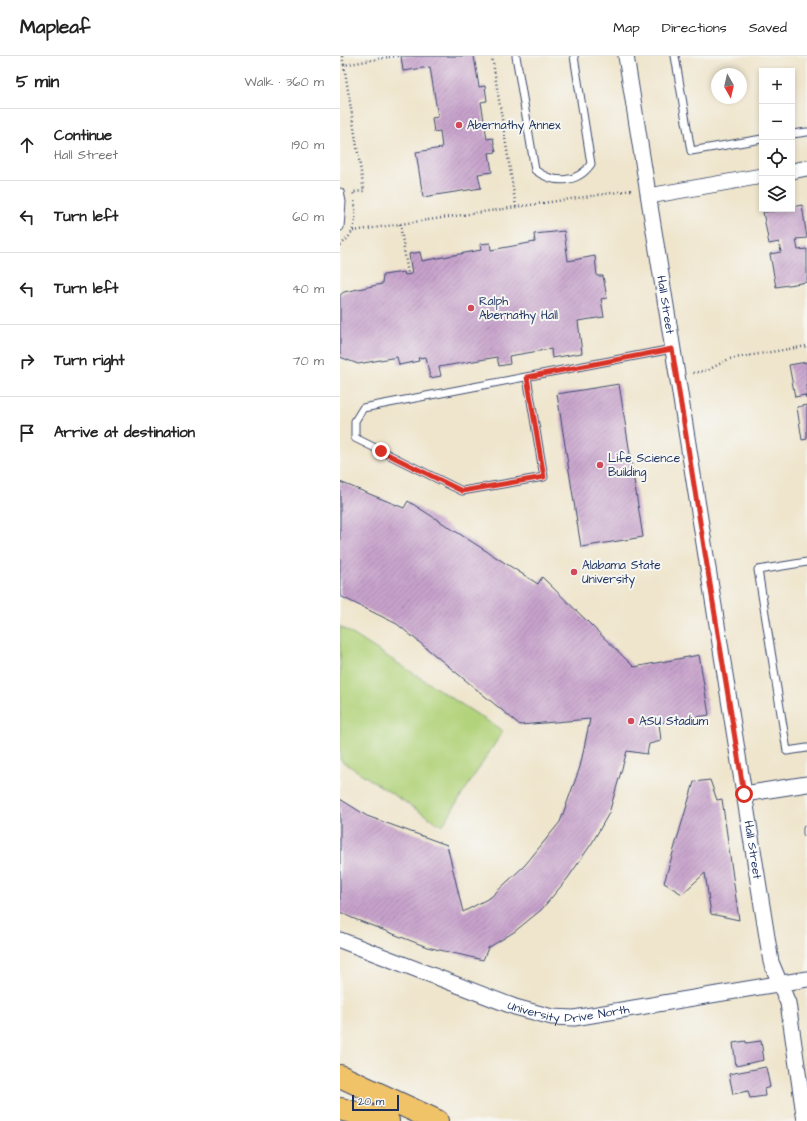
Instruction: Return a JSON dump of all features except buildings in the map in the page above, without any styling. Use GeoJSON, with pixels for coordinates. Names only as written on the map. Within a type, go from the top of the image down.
{"type":"FeatureCollection","features":[{"type":"Feature","properties":{"kind":"highway"},"geometry":{"type":"LineString","coordinates":[[340,1076],[437,1121]]}},
{"type":"Feature","properties":{"kind":"highway"},"geometry":{"type":"LineString","coordinates":[[340,1109],[388,1121]]}},
{"type":"Feature","properties":{"kind":"street","name":"Hall Street"},"geometry":{"type":"LineString","coordinates":[[626,56],[771,962],[788,1003],[805,1121]]}},
{"type":"Feature","properties":{"kind":"street"},"geometry":{"type":"LineString","coordinates":[[795,170],[807,168]]}},
{"type":"Feature","properties":{"kind":"street"},"geometry":{"type":"LineString","coordinates":[[649,196],[759,177]]}},
{"type":"Feature","properties":{"kind":"street"},"geometry":{"type":"LineString","coordinates":[[744,794],[807,784]]}},
{"type":"Feature","properties":{"kind":"street","name":"University Drive North"},"geometry":{"type":"LineString","coordinates":[[340,940],[515,1007],[552,1016],[574,1018],[807,979]]}},
{"type":"Feature","properties":{"kind":"lane"},"geometry":{"type":"LineString","coordinates":[[516,56],[535,170],[544,177],[556,180],[574,178],[584,173],[591,164],[574,56]]}},
{"type":"Feature","properties":{"kind":"lane"},"geometry":{"type":"LineString","coordinates":[[675,56],[691,151],[759,140]]}},
{"type":"Feature","properties":{"kind":"lane"},"geometry":{"type":"LineString","coordinates":[[795,134],[807,132]]}},
{"type":"Feature","properties":{"kind":"lane"},"geometry":{"type":"LineString","coordinates":[[340,192],[342,202],[340,226]]}},
{"type":"Feature","properties":{"kind":"lane"},"geometry":{"type":"LineString","coordinates":[[527,377],[544,477],[462,491],[355,438],[354,420],[363,408],[672,349]]}},
{"type":"Feature","properties":{"kind":"lane"},"geometry":{"type":"LineString","coordinates":[[807,562],[758,570],[787,751],[807,748]]}},
{"type":"Feature","properties":{"kind":"path"},"geometry":{"type":"LineString","coordinates":[[340,245],[346,241],[352,231],[357,215],[353,192],[364,191],[342,56]]}},
{"type":"Feature","properties":{"kind":"path"},"geometry":{"type":"LineString","coordinates":[[344,65],[399,56]]}},
{"type":"Feature","properties":{"kind":"path"},"geometry":{"type":"LineString","coordinates":[[492,56],[516,207]]}},
{"type":"Feature","properties":{"kind":"path"},"geometry":{"type":"LineString","coordinates":[[352,231],[632,190]]}},
{"type":"Feature","properties":{"kind":"path"},"geometry":{"type":"LineString","coordinates":[[400,224],[408,274]]}},
{"type":"Feature","properties":{"kind":"path"},"geometry":{"type":"LineString","coordinates":[[692,373],[708,370],[729,359],[807,346]]}},
{"type":"Feature","properties":{"kind":"green space"},"geometry":{"type":"Polygon","coordinates":[[[340,626],[503,731],[442,826],[340,760],[340,626]]]}},
{"type":"Feature","properties":{"kind":"place","name":"Abernathy Annex"},"geometry":{"type":"Point","coordinates":[459,125]}},
{"type":"Feature","properties":{"kind":"place","name":"Ralph Abernathy Hall"},"geometry":{"type":"Point","coordinates":[471,308]}},
{"type":"Feature","properties":{"kind":"place","name":"Life Science Building"},"geometry":{"type":"Point","coordinates":[600,465]}},
{"type":"Feature","properties":{"kind":"place","name":"Alabama State University"},"geometry":{"type":"Point","coordinates":[574,572]}},
{"type":"Feature","properties":{"kind":"place","name":"ASU Stadium"},"geometry":{"type":"Point","coordinates":[631,721]}},
{"type":"Feature","properties":{"kind":"route"},"geometry":{"type":"LineString","coordinates":[[381,451],[462,491],[544,477],[527,377],[672,349],[744,794]]}}]}
